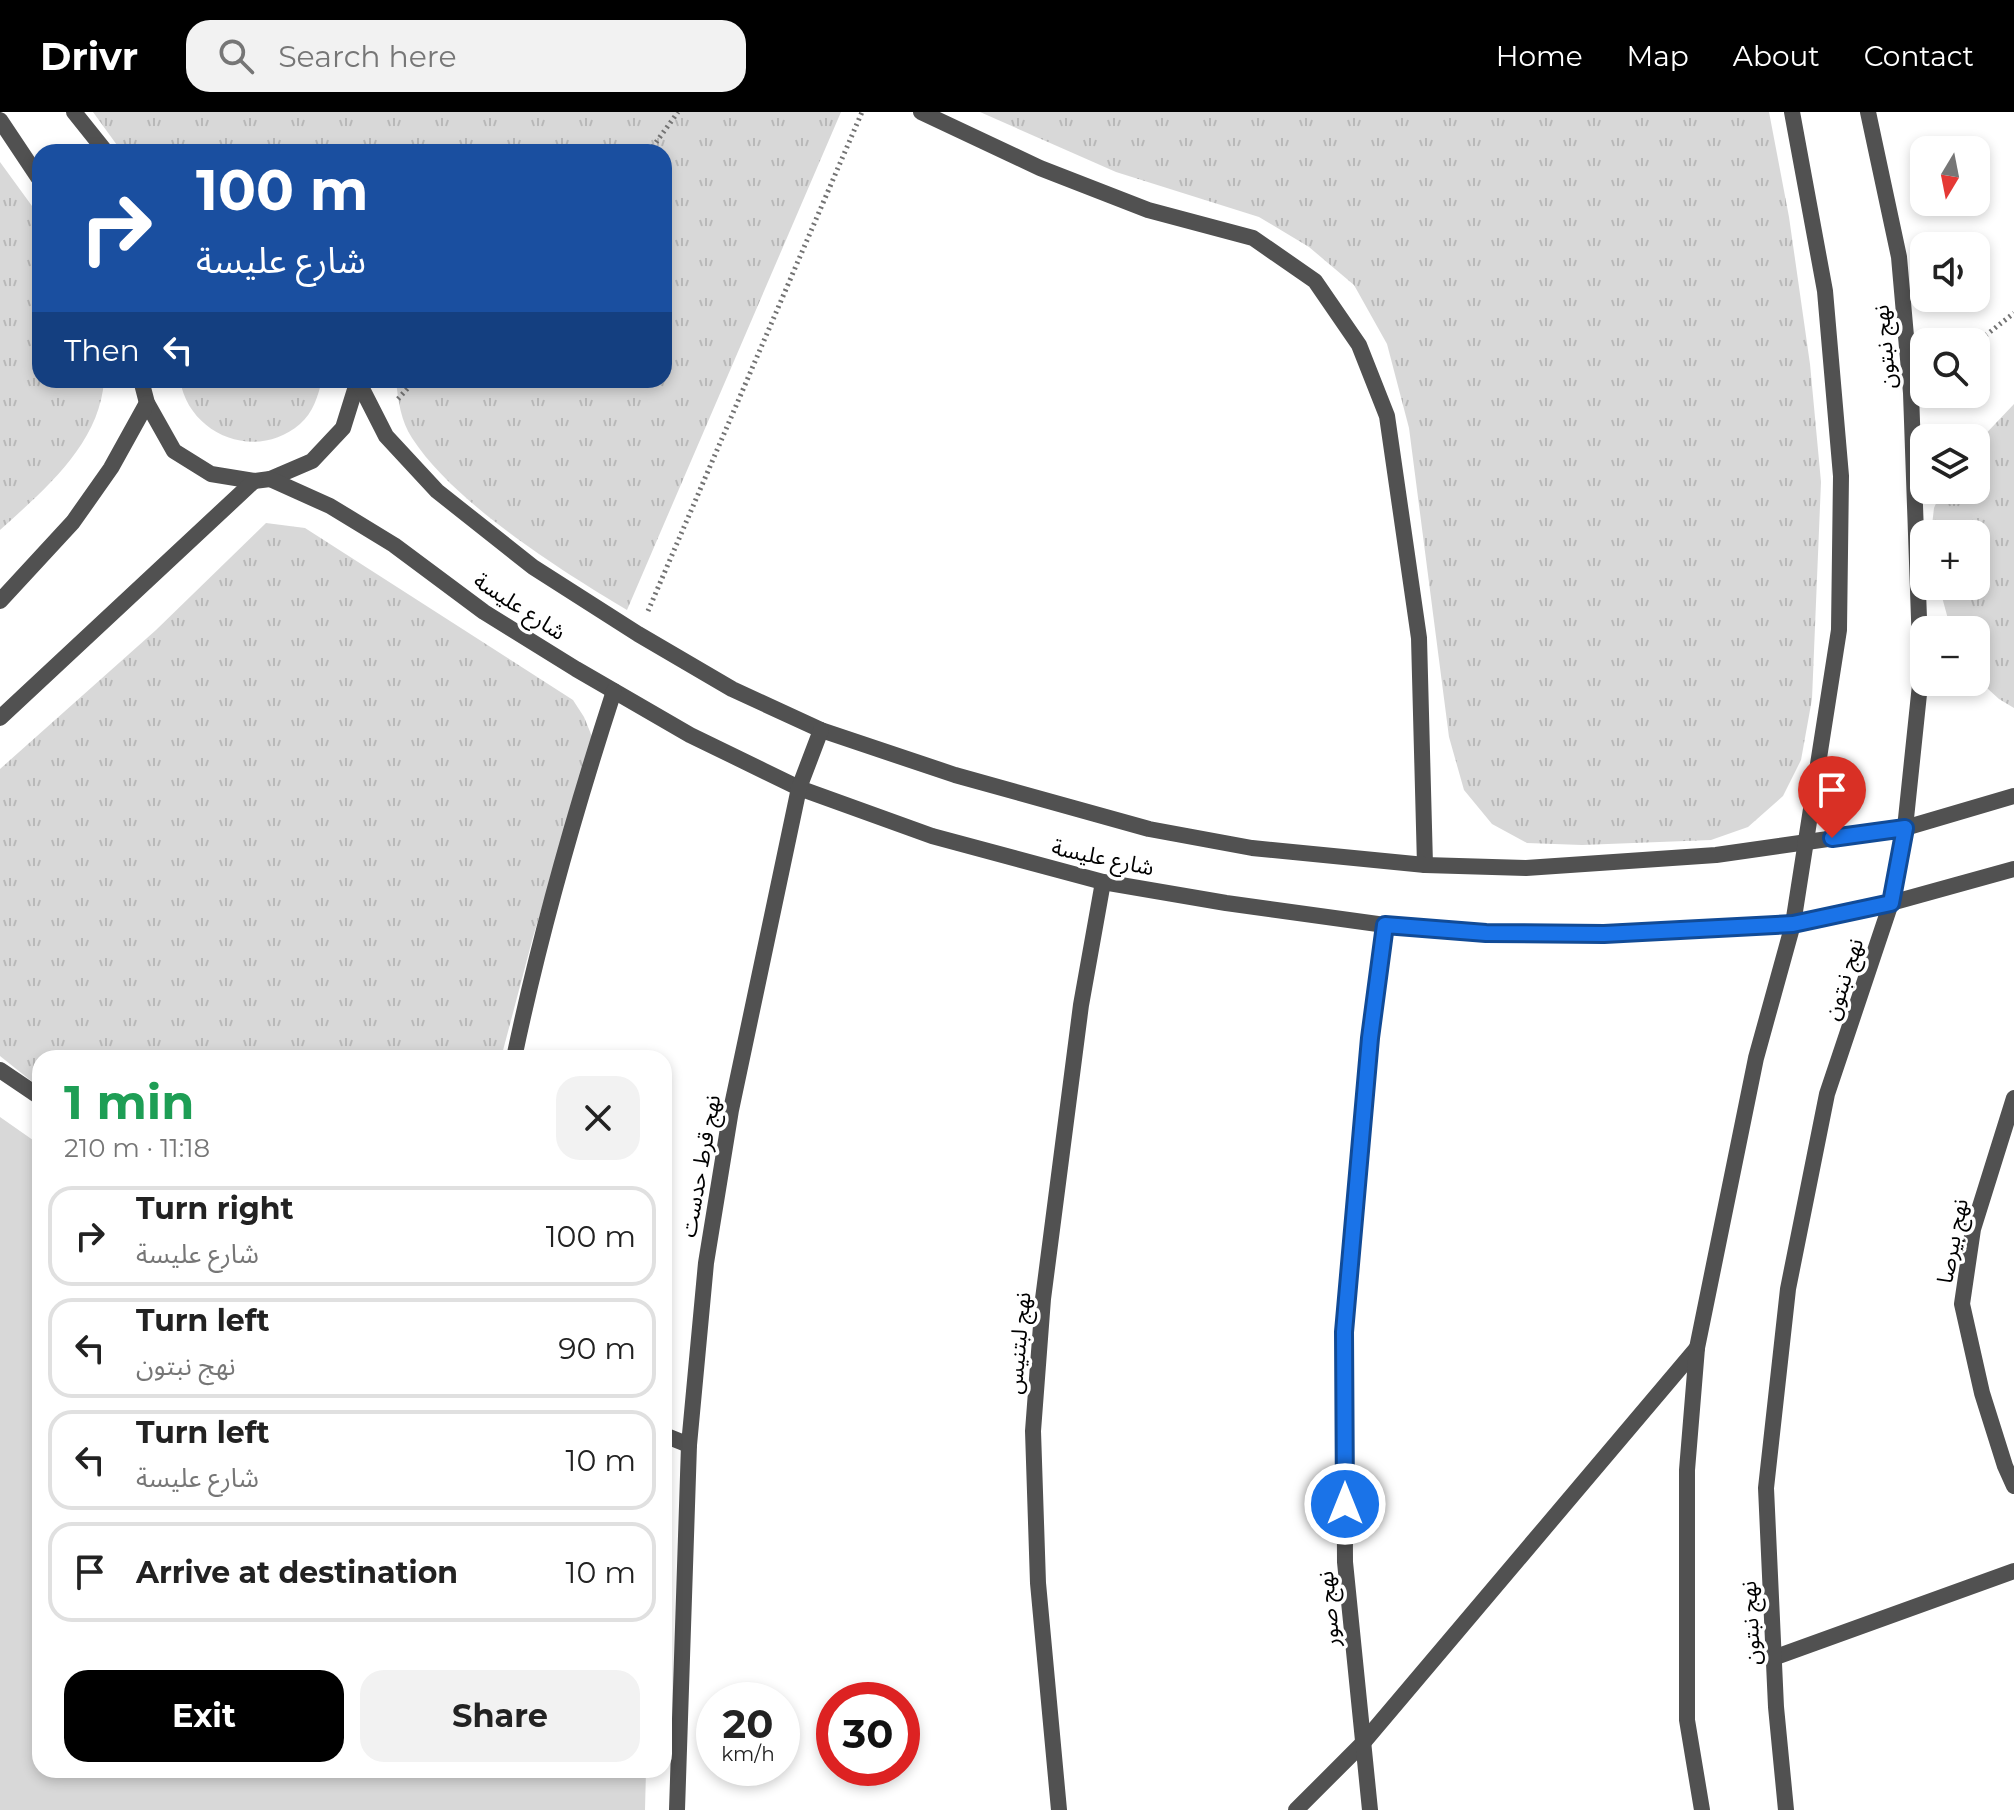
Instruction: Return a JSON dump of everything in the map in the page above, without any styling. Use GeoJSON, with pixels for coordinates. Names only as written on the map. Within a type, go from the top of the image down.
{"type":"FeatureCollection","features":[{"type":"Feature","properties":{"kind":"street"},"geometry":{"type":"LineString","coordinates":[[74,112],[100,144]]}},
{"type":"Feature","properties":{"kind":"street"},"geometry":{"type":"LineString","coordinates":[[921,112],[1040,168],[1148,210],[1253,238],[1315,281],[1359,345],[1387,416],[1419,638],[1425,865]]}},
{"type":"Feature","properties":{"kind":"street"},"geometry":{"type":"LineString","coordinates":[[1702,1810],[1687,1720],[1687,1470],[1697,1348],[1756,1058],[1793,924],[1839,630],[1841,476],[1825,291],[1792,112]]}},
{"type":"Feature","properties":{"kind":"street","name":"نهج نبتون"},"geometry":{"type":"LineString","coordinates":[[1786,1810],[1773,1658],[1766,1488],[1788,1289],[1827,1094],[1891,903],[1905,828],[1921,675],[1911,393],[1899,257],[1868,112]]}},
{"type":"Feature","properties":{"kind":"street"},"geometry":{"type":"LineString","coordinates":[[0,120],[32,168]]}},
{"type":"Feature","properties":{"kind":"street","name":"شارع عليسة"},"geometry":{"type":"LineString","coordinates":[[143,388],[147,403],[174,451],[211,474],[262,480],[330,506],[394,545],[484,612],[690,735],[799,788],[932,836],[1103,882],[1385,925],[1486,933],[1604,934],[1793,924],[1891,903],[2014,869]]}},
{"type":"Feature","properties":{"kind":"street"},"geometry":{"type":"LineString","coordinates":[[0,718],[262,480],[312,461],[343,428],[356,388]]}},
{"type":"Feature","properties":{"kind":"street","name":"شارع عليسة"},"geometry":{"type":"LineString","coordinates":[[362,388],[386,436],[437,491],[533,567],[732,689],[821,730],[955,775],[1149,829],[1252,848],[1425,865],[1526,868],[1716,855],[1905,828],[2014,796]]}},
{"type":"Feature","properties":{"kind":"street"},"geometry":{"type":"LineString","coordinates":[[0,601],[73,522],[111,468],[147,403]]}},
{"type":"Feature","properties":{"kind":"street"},"geometry":{"type":"LineString","coordinates":[[516,1050],[576,813],[614,691]]}},
{"type":"Feature","properties":{"kind":"street","name":"نهج قرط حدست"},"geometry":{"type":"LineString","coordinates":[[677,1810],[689,1445],[706,1263],[731,1110],[799,788],[821,730]]}},
{"type":"Feature","properties":{"kind":"street","name":"نهج لبتنيس"},"geometry":{"type":"LineString","coordinates":[[1059,1810],[1038,1583],[1033,1431],[1043,1299],[1081,1005],[1103,882]]}},
{"type":"Feature","properties":{"kind":"street","name":"نهج صور"},"geometry":{"type":"LineString","coordinates":[[1370,1810],[1345,1562],[1344,1332],[1370,1038],[1385,925]]}},
{"type":"Feature","properties":{"kind":"street"},"geometry":{"type":"LineString","coordinates":[[0,1070],[32,1092]]}},
{"type":"Feature","properties":{"kind":"street","name":"نهج بيرصا"},"geometry":{"type":"LineString","coordinates":[[2014,1098],[1973,1229],[1962,1304],[1982,1393],[2009,1464],[2014,1486]]}},
{"type":"Feature","properties":{"kind":"street"},"geometry":{"type":"LineString","coordinates":[[1296,1810],[1362,1744],[1697,1348]]}},
{"type":"Feature","properties":{"kind":"street"},"geometry":{"type":"LineString","coordinates":[[672,1438],[689,1445]]}},
{"type":"Feature","properties":{"kind":"street"},"geometry":{"type":"LineString","coordinates":[[1773,1658],[2014,1571]]}},
{"type":"Feature","properties":{"kind":"path"},"geometry":{"type":"LineString","coordinates":[[655,144],[678,112]]}},
{"type":"Feature","properties":{"kind":"path"},"geometry":{"type":"LineString","coordinates":[[638,634],[862,112]]}},
{"type":"Feature","properties":{"kind":"path"},"geometry":{"type":"LineString","coordinates":[[1990,332],[2014,313]]}},
{"type":"Feature","properties":{"kind":"green space"},"geometry":{"type":"Polygon","coordinates":[[[93,112],[841,112],[627,610],[510,533],[454,487],[412,438],[405,425],[397,388],[672,388],[672,144],[116,144],[93,112]]]}},
{"type":"Feature","properties":{"kind":"green space"},"geometry":{"type":"Polygon","coordinates":[[[980,112],[1769,112],[1789,217],[1810,364],[1821,482],[1812,699],[1801,760],[1783,796],[1748,827],[1711,840],[1582,845],[1527,843],[1492,824],[1464,790],[1449,737],[1409,428],[1387,344],[1354,285],[1309,247],[1259,217],[1116,172],[980,112]]]}},
{"type":"Feature","properties":{"kind":"green space"},"geometry":{"type":"Polygon","coordinates":[[[0,162],[32,206],[32,388],[103,388],[92,425],[81,445],[51,482],[0,530],[0,162]]]}},
{"type":"Feature","properties":{"kind":"green space"},"geometry":{"type":"Polygon","coordinates":[[[183,388],[320,388],[305,420],[283,435],[264,441],[227,437],[210,428],[196,415],[183,388]]]}},
{"type":"Feature","properties":{"kind":"green space"},"geometry":{"type":"Polygon","coordinates":[[[2014,404],[2014,708],[1990,691],[1990,616],[1947,616],[1943,600],[1990,600],[1990,520],[1933,520],[1936,504],[1990,504],[1990,429],[2014,404]]]}},
{"type":"Feature","properties":{"kind":"green space"},"geometry":{"type":"Polygon","coordinates":[[[266,523],[305,528],[573,700],[593,739],[533,937],[503,1050],[32,1050],[32,1082],[0,1056],[0,769],[156,630],[266,523]]]}},
{"type":"Feature","properties":{"kind":"green space"},"geometry":{"type":"Polygon","coordinates":[[[0,1117],[32,1139],[32,1778],[646,1778],[645,1810],[0,1810],[0,1117]]]}},
{"type":"Feature","properties":{"kind":"route"},"geometry":{"type":"LineString","coordinates":[[1345,1504],[1344,1332],[1370,1038],[1385,925],[1486,933],[1604,934],[1793,924],[1891,903],[1905,828],[1832,838]]}}]}
